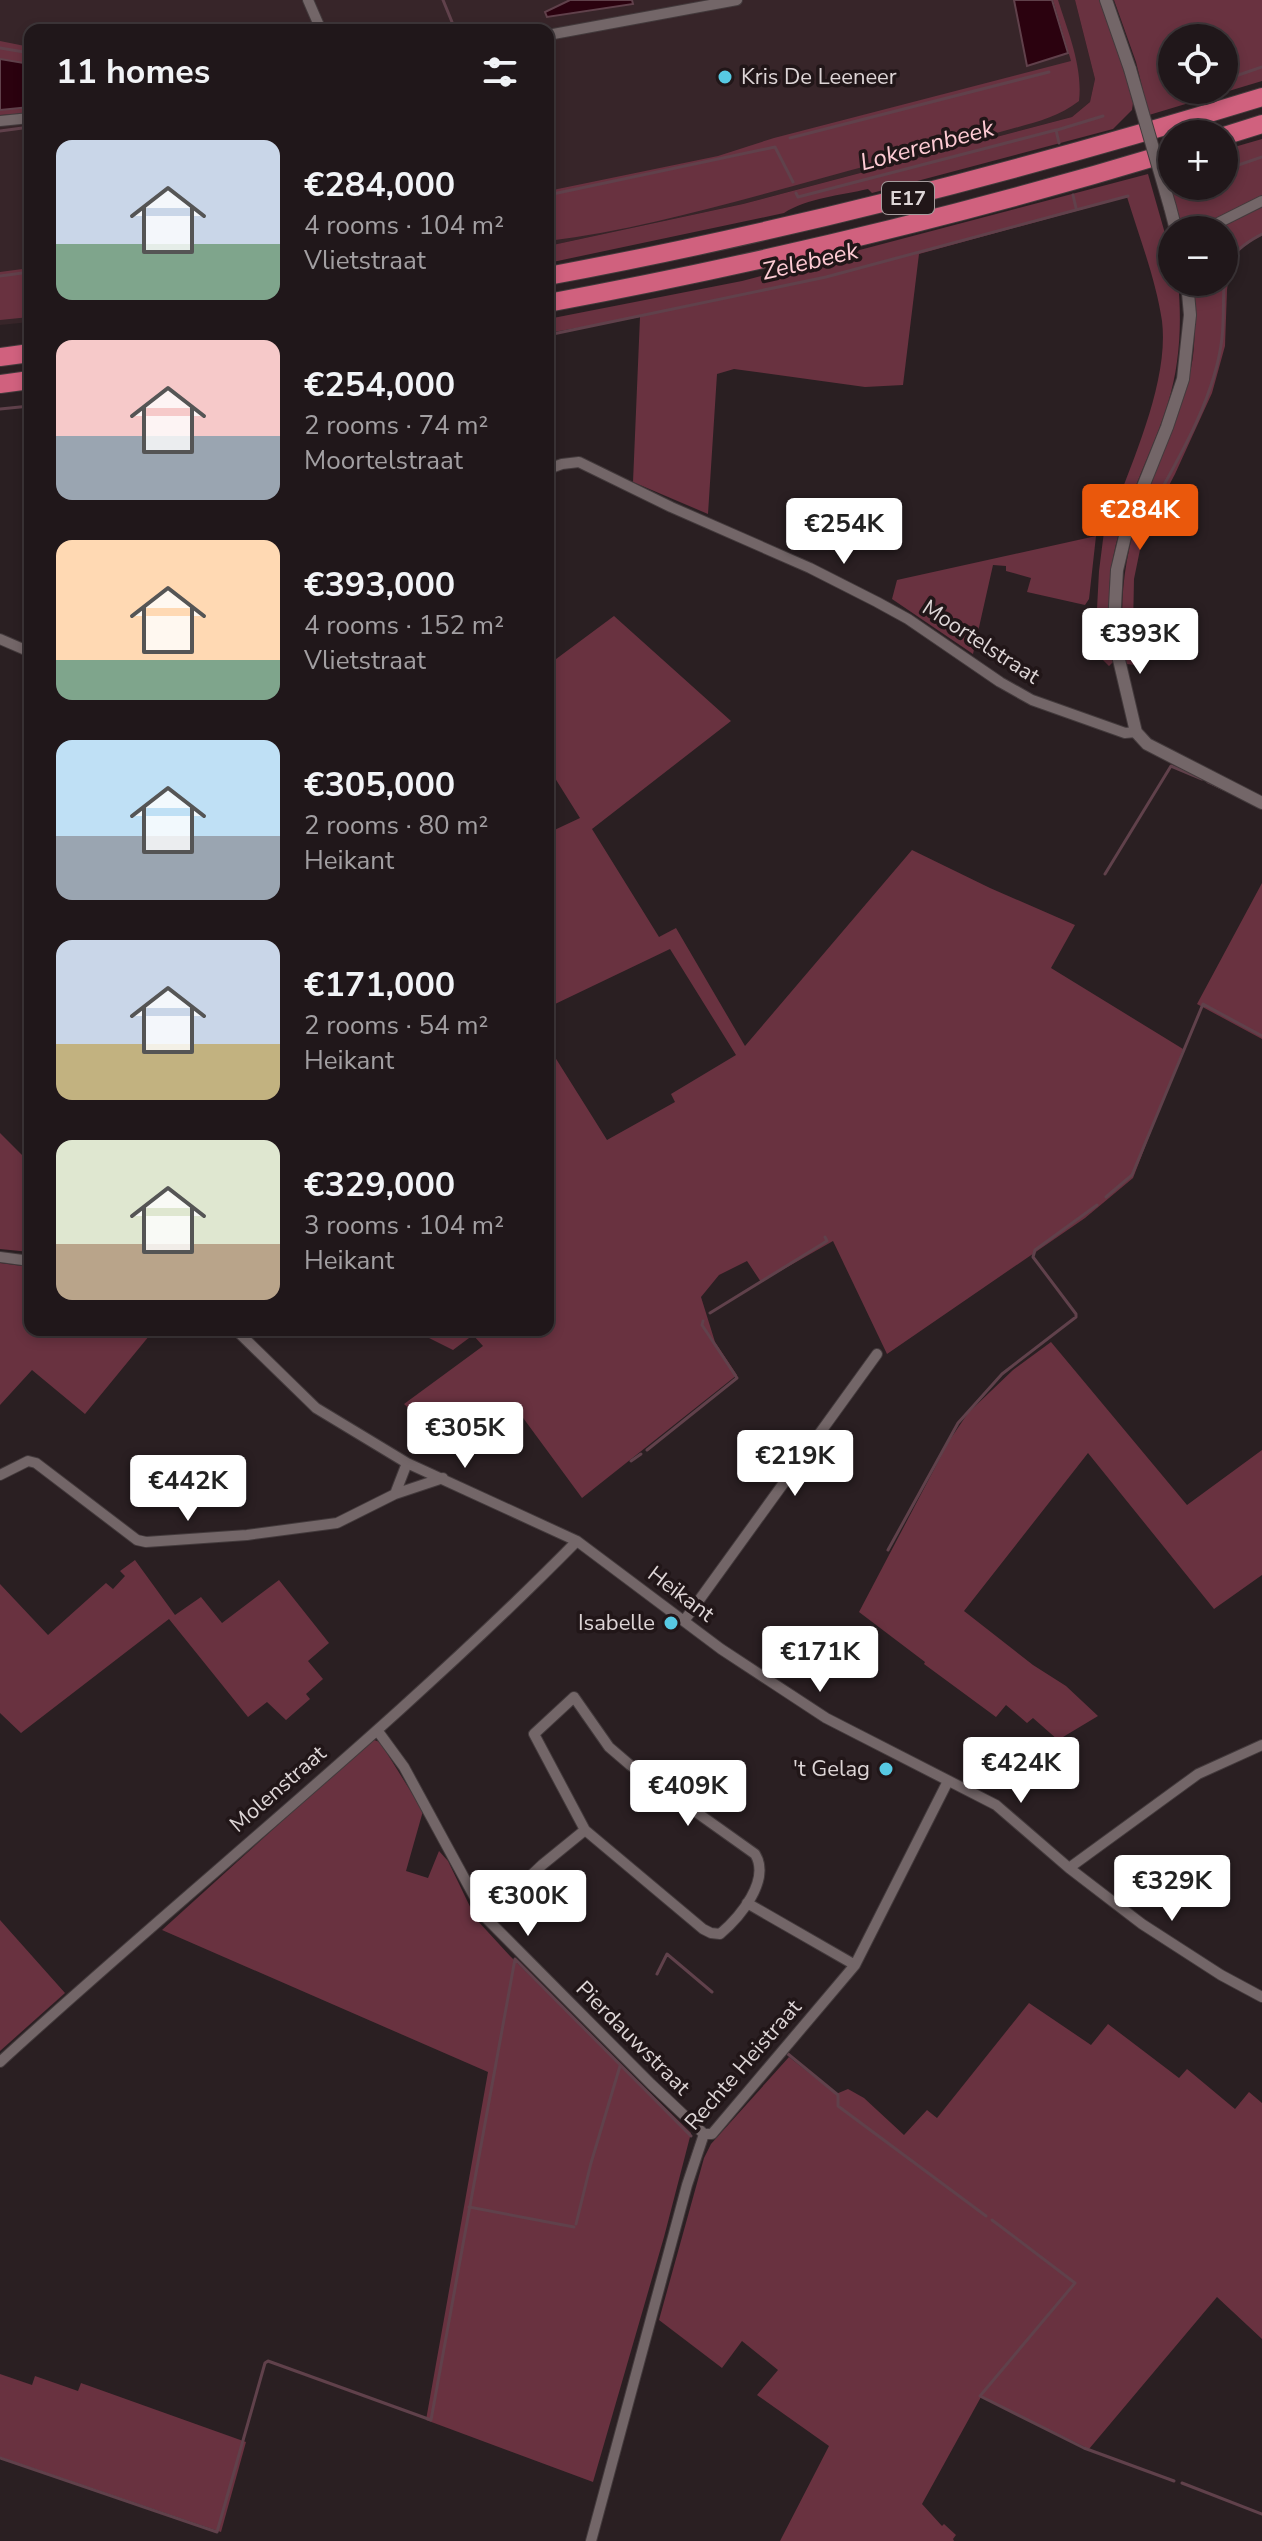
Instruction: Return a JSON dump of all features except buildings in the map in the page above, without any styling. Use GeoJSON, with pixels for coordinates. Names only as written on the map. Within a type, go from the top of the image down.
{"type":"FeatureCollection","features":[{"type":"Feature","properties":{"kind":"highway","name":"E17"},"geometry":{"type":"LineString","coordinates":[[554,275],[725,242],[912,197],[1100,147],[1262,97]]}},
{"type":"Feature","properties":{"kind":"highway"},"geometry":{"type":"LineString","coordinates":[[1238,132],[1262,124]]}},
{"type":"Feature","properties":{"kind":"highway","name":"E17"},"geometry":{"type":"LineString","coordinates":[[554,302],[729,267],[918,222],[1158,156]]}},
{"type":"Feature","properties":{"kind":"highway"},"geometry":{"type":"LineString","coordinates":[[0,357],[24,354]]}},
{"type":"Feature","properties":{"kind":"highway"},"geometry":{"type":"LineString","coordinates":[[0,384],[24,381]]}},
{"type":"Feature","properties":{"kind":"street"},"geometry":{"type":"LineString","coordinates":[[308,0],[318,24]]}},
{"type":"Feature","properties":{"kind":"street"},"geometry":{"type":"LineString","coordinates":[[554,34],[737,0]]}},
{"type":"Feature","properties":{"kind":"street"},"geometry":{"type":"LineString","coordinates":[[1106,0],[1130,69],[1172,216]]}},
{"type":"Feature","properties":{"kind":"street"},"geometry":{"type":"LineString","coordinates":[[0,121],[24,119]]}},
{"type":"Feature","properties":{"kind":"street"},"geometry":{"type":"LineString","coordinates":[[1232,216],[1262,201]]}},
{"type":"Feature","properties":{"kind":"street"},"geometry":{"type":"LineString","coordinates":[[1188,296],[1190,315],[1183,379],[1128,524],[1117,570],[1116,647],[1136,732],[1147,744],[1262,803]]}},
{"type":"Feature","properties":{"kind":"street","name":"Moortelstraat"},"geometry":{"type":"LineString","coordinates":[[554,467],[579,462],[877,602],[1032,700],[1125,733],[1136,732]]}},
{"type":"Feature","properties":{"kind":"street"},"geometry":{"type":"LineString","coordinates":[[0,639],[24,649]]}},
{"type":"Feature","properties":{"kind":"street"},"geometry":{"type":"LineString","coordinates":[[0,1257],[24,1260]]}},
{"type":"Feature","properties":{"kind":"street","name":"Heikant"},"geometry":{"type":"LineString","coordinates":[[242,1336],[316,1408],[407,1463],[577,1541],[766,1680],[826,1718],[996,1805],[1069,1868],[1142,1924],[1221,1975],[1262,1997]]}},
{"type":"Feature","properties":{"kind":"street"},"geometry":{"type":"LineString","coordinates":[[684,1621],[877,1354]]}},
{"type":"Feature","properties":{"kind":"street"},"geometry":{"type":"LineString","coordinates":[[0,1475],[28,1461],[36,1463],[137,1540],[146,1542],[247,1535],[337,1523],[395,1494],[443,1478]]}},
{"type":"Feature","properties":{"kind":"street"},"geometry":{"type":"LineString","coordinates":[[395,1494],[407,1463]]}},
{"type":"Feature","properties":{"kind":"street","name":"Molenstraat"},"geometry":{"type":"LineString","coordinates":[[0,2062],[377,1730],[504,1615],[577,1541]]}},
{"type":"Feature","properties":{"kind":"street"},"geometry":{"type":"LineString","coordinates":[[574,1697],[609,1747],[755,1854],[761,1864],[759,1877],[747,1903],[732,1924],[720,1934],[711,1933],[585,1830],[534,1734],[574,1697]]}},
{"type":"Feature","properties":{"kind":"street","name":"Pierdauwstraat"},"geometry":{"type":"LineString","coordinates":[[377,1730],[404,1767],[486,1918],[660,2094],[704,2134]]}},
{"type":"Feature","properties":{"kind":"street"},"geometry":{"type":"LineString","coordinates":[[1069,1868],[1198,1774],[1262,1745]]}},
{"type":"Feature","properties":{"kind":"street","name":"Rechte Heistraat"},"geometry":{"type":"LineString","coordinates":[[591,2541],[687,2185],[704,2134],[712,2134],[855,1965],[948,1781]]}},
{"type":"Feature","properties":{"kind":"street"},"geometry":{"type":"LineString","coordinates":[[486,1918],[585,1830]]}},
{"type":"Feature","properties":{"kind":"street"},"geometry":{"type":"LineString","coordinates":[[747,1903],[855,1965]]}},
{"type":"Feature","properties":{"kind":"shaded area"},"geometry":{"type":"Polygon","coordinates":[[[0,0],[1075,0],[1095,79],[1090,102],[1072,117],[743,204],[554,245],[554,24],[24,24],[24,323],[0,325],[0,0]]]}},
{"type":"Feature","properties":{"kind":"shaded area"},"geometry":{"type":"Polygon","coordinates":[[[570,0],[632,0],[633,4],[547,17],[545,12],[570,0]]]}},
{"type":"Feature","properties":{"kind":"shaded area"},"geometry":{"type":"Polygon","coordinates":[[[1014,0],[1052,0],[1068,53],[1027,66],[1014,0]]]}},
{"type":"Feature","properties":{"kind":"shaded area"},"geometry":{"type":"Polygon","coordinates":[[[1053,0],[1058,0],[1074,50],[1080,88],[1079,101],[1061,112],[971,140],[716,207],[632,227],[554,240],[554,190],[718,156],[774,138],[1071,61],[1053,0]]]}},
{"type":"Feature","properties":{"kind":"shaded area"},"geometry":{"type":"Polygon","coordinates":[[[1075,0],[1102,0],[1119,48],[1133,103],[1132,110],[1113,129],[872,193],[868,189],[825,198],[784,213],[554,262],[554,245],[743,204],[1072,117],[1090,102],[1095,79],[1075,0]]]}},
{"type":"Feature","properties":{"kind":"shaded area"},"geometry":{"type":"Polygon","coordinates":[[[1114,0],[1262,0],[1262,81],[1238,88],[1238,24],[1158,24],[1158,104],[1186,104],[1149,115],[1136,62],[1114,0]]]}},
{"type":"Feature","properties":{"kind":"shaded area"},"geometry":{"type":"Polygon","coordinates":[[[0,41],[24,46],[24,113],[0,115],[0,41]]]}},
{"type":"Feature","properties":{"kind":"shaded area"},"geometry":{"type":"Polygon","coordinates":[[[0,59],[24,63],[24,108],[0,110],[0,59]]]}},
{"type":"Feature","properties":{"kind":"shaded area"},"geometry":{"type":"Polygon","coordinates":[[[1262,139],[1262,198],[1225,216],[1178,216],[1171,200],[1238,200],[1238,146],[1262,139]]]}},
{"type":"Feature","properties":{"kind":"shaded area"},"geometry":{"type":"Polygon","coordinates":[[[1148,174],[1160,216],[1158,296],[1179,296],[1179,343],[1168,403],[1124,518],[1113,558],[1109,597],[1114,661],[1109,666],[1102,659],[1097,609],[1107,508],[1115,509],[1141,441],[1155,391],[1163,343],[1156,290],[1127,197],[919,254],[903,385],[865,387],[734,369],[717,374],[708,514],[633,482],[640,317],[554,332],[554,318],[742,281],[1148,174]]]}},
{"type":"Feature","properties":{"kind":"shaded area"},"geometry":{"type":"Polygon","coordinates":[[[1262,205],[1262,234],[1238,250],[1238,217],[1262,205]]]}},
{"type":"Feature","properties":{"kind":"shaded area"},"geometry":{"type":"Polygon","coordinates":[[[24,269],[24,318],[0,320],[0,272],[24,269]]]}},
{"type":"Feature","properties":{"kind":"shaded area"},"geometry":{"type":"Polygon","coordinates":[[[1193,296],[1227,296],[1225,346],[1212,393],[1143,535],[1134,579],[1133,628],[1144,656],[1137,665],[1126,664],[1122,620],[1127,558],[1138,516],[1187,384],[1193,357],[1193,296]]]}},
{"type":"Feature","properties":{"kind":"shaded area"},"geometry":{"type":"Polygon","coordinates":[[[1096,536],[1089,599],[1085,605],[1027,592],[1031,578],[1006,571],[1006,566],[993,565],[973,654],[892,599],[897,580],[1096,536]]]}},
{"type":"Feature","properties":{"kind":"shaded area"},"geometry":{"type":"Polygon","coordinates":[[[614,616],[731,721],[592,829],[659,937],[676,928],[745,1046],[912,850],[1075,925],[1051,968],[1183,1049],[1133,1178],[1085,1218],[887,1354],[833,1241],[761,1282],[747,1261],[719,1275],[701,1297],[715,1342],[737,1375],[582,1498],[518,1411],[511,1416],[484,1404],[465,1429],[446,1427],[420,1410],[416,1415],[404,1404],[483,1346],[474,1336],[554,1336],[554,1056],[607,1140],[675,1102],[671,1094],[736,1055],[670,949],[554,1005],[554,830],[580,818],[554,777],[554,661],[614,616]]]}},
{"type":"Feature","properties":{"kind":"shaded area"},"geometry":{"type":"Polygon","coordinates":[[[1262,883],[1262,1039],[1197,1004],[1262,883]]]}},
{"type":"Feature","properties":{"kind":"shaded area"},"geometry":{"type":"Polygon","coordinates":[[[0,1133],[24,1157],[24,1251],[0,1249],[0,1133]]]}},
{"type":"Feature","properties":{"kind":"shaded area"},"geometry":{"type":"Polygon","coordinates":[[[0,1263],[24,1266],[24,1336],[149,1336],[85,1414],[32,1370],[0,1405],[0,1263]]]}},
{"type":"Feature","properties":{"kind":"shaded area"},"geometry":{"type":"Polygon","coordinates":[[[425,1336],[472,1336],[453,1350],[425,1336]]]}},
{"type":"Feature","properties":{"kind":"shaded area"},"geometry":{"type":"Polygon","coordinates":[[[1051,1342],[1187,1505],[1262,1450],[1262,1575],[1214,1609],[1088,1453],[964,1611],[1033,1665],[1066,1686],[1098,1716],[1058,1740],[1033,1718],[1027,1723],[1006,1705],[996,1717],[859,1612],[949,1441],[968,1413],[1013,1370],[1051,1342]]]}},
{"type":"Feature","properties":{"kind":"shaded area"},"geometry":{"type":"Polygon","coordinates":[[[135,1560],[175,1615],[201,1597],[222,1623],[279,1580],[329,1643],[308,1661],[323,1679],[306,1694],[310,1699],[286,1720],[267,1702],[248,1717],[169,1619],[21,1733],[0,1713],[0,1584],[48,1635],[106,1583],[113,1589],[125,1576],[120,1571],[135,1560]]]}},
{"type":"Feature","properties":{"kind":"shaded area"},"geometry":{"type":"Polygon","coordinates":[[[374,1740],[380,1742],[423,1811],[406,1871],[428,1878],[439,1851],[448,1861],[476,1919],[691,2133],[593,2482],[426,2420],[488,2072],[162,1930],[374,1740]]]}},
{"type":"Feature","properties":{"kind":"shaded area"},"geometry":{"type":"Polygon","coordinates":[[[0,1920],[65,1993],[0,2051],[0,1920]]]}},
{"type":"Feature","properties":{"kind":"shaded area"},"geometry":{"type":"Polygon","coordinates":[[[1029,2003],[1091,2045],[1108,2024],[1179,2078],[1187,2069],[1235,2109],[1249,2092],[1262,2103],[1262,2339],[1217,2297],[1089,2449],[981,2397],[922,2504],[942,2526],[944,2524],[956,2535],[954,2541],[780,2541],[829,2446],[757,2395],[778,2370],[742,2341],[722,2368],[659,2320],[704,2158],[711,2144],[789,2057],[836,2094],[848,2089],[864,2098],[904,2135],[927,2110],[937,2118],[1029,2003]]]}},
{"type":"Feature","properties":{"kind":"shaded area"},"geometry":{"type":"Polygon","coordinates":[[[0,2374],[32,2385],[35,2376],[78,2391],[81,2383],[246,2442],[221,2532],[0,2457],[0,2374]]]}},
{"type":"Feature","properties":{"kind":"waterway"},"geometry":{"type":"LineString","coordinates":[[443,0],[452,22]]}},
{"type":"Feature","properties":{"kind":"waterway","name":"Lokerenbeek"},"geometry":{"type":"LineString","coordinates":[[0,48],[24,52]]}},
{"type":"Feature","properties":{"kind":"waterway"},"geometry":{"type":"LineString","coordinates":[[1238,75],[1262,67]]}},
{"type":"Feature","properties":{"kind":"waterway"},"geometry":{"type":"LineString","coordinates":[[790,138],[1049,72]]}},
{"type":"Feature","properties":{"kind":"waterway"},"geometry":{"type":"LineString","coordinates":[[1057,130],[1103,116]]}},
{"type":"Feature","properties":{"kind":"waterway"},"geometry":{"type":"LineString","coordinates":[[0,131],[24,128]]}},
{"type":"Feature","properties":{"kind":"waterway","name":"Lokerenbeek"},"geometry":{"type":"LineString","coordinates":[[796,193],[798,197],[1056,130],[1059,143]]}},
{"type":"Feature","properties":{"kind":"waterway","name":"Lokerenbeek"},"geometry":{"type":"LineString","coordinates":[[554,194],[775,147],[793,182]]}},
{"type":"Feature","properties":{"kind":"waterway","name":"Lokerenbeek"},"geometry":{"type":"LineString","coordinates":[[1238,165],[1262,157]]}},
{"type":"Feature","properties":{"kind":"waterway","name":"Lokerenbeek"},"geometry":{"type":"LineString","coordinates":[[1073,195],[1076,208]]}},
{"type":"Feature","properties":{"kind":"waterway","name":"Zelebeek"},"geometry":{"type":"LineString","coordinates":[[554,334],[826,277],[1128,196]]}},
{"type":"Feature","properties":{"kind":"waterway"},"geometry":{"type":"LineString","coordinates":[[1238,250],[1262,234]]}},
{"type":"Feature","properties":{"kind":"waterway"},"geometry":{"type":"LineString","coordinates":[[0,276],[24,273]]}},
{"type":"Feature","properties":{"kind":"waterway"},"geometry":{"type":"LineString","coordinates":[[1143,529],[1145,519],[1192,432],[1211,385],[1222,338],[1224,296]]}},
{"type":"Feature","properties":{"kind":"waterway","name":"Zelebeek"},"geometry":{"type":"LineString","coordinates":[[0,409],[24,407]]}},
{"type":"Feature","properties":{"kind":"waterway"},"geometry":{"type":"LineString","coordinates":[[1105,874],[1171,766],[1202,779]]}},
{"type":"Feature","properties":{"kind":"waterway"},"geometry":{"type":"LineString","coordinates":[[1208,782],[1223,789]]}},
{"type":"Feature","properties":{"kind":"waterway"},"geometry":{"type":"LineString","coordinates":[[1106,1197],[1132,1175],[1203,1004],[1262,1036]]}},
{"type":"Feature","properties":{"kind":"waterway"},"geometry":{"type":"LineString","coordinates":[[888,1550],[958,1423],[1002,1374],[1076,1317],[1033,1257],[1035,1250],[1097,1205]]}},
{"type":"Feature","properties":{"kind":"waterway"},"geometry":{"type":"LineString","coordinates":[[710,1313],[827,1241],[825,1237]]}},
{"type":"Feature","properties":{"kind":"waterway"},"geometry":{"type":"LineString","coordinates":[[647,1450],[737,1378],[702,1325],[703,1321]]}},
{"type":"Feature","properties":{"kind":"waterway"},"geometry":{"type":"LineString","coordinates":[[631,1461],[641,1454]]}},
{"type":"Feature","properties":{"kind":"waterway"},"geometry":{"type":"LineString","coordinates":[[657,1974],[667,1954],[712,1992]]}},
{"type":"Feature","properties":{"kind":"waterway"},"geometry":{"type":"LineString","coordinates":[[0,2458],[217,2532],[268,2361],[431,2420],[515,1959],[691,2136]]}},
{"type":"Feature","properties":{"kind":"waterway"},"geometry":{"type":"LineString","coordinates":[[788,2054],[838,2095],[838,2106],[986,2216]]}},
{"type":"Feature","properties":{"kind":"waterway"},"geometry":{"type":"LineString","coordinates":[[576,2224],[620,2066]]}},
{"type":"Feature","properties":{"kind":"waterway"},"geometry":{"type":"LineString","coordinates":[[469,2207],[574,2227]]}},
{"type":"Feature","properties":{"kind":"waterway"},"geometry":{"type":"LineString","coordinates":[[992,2220],[1075,2283],[980,2396],[1084,2448],[1174,2481]]}},
{"type":"Feature","properties":{"kind":"waterway"},"geometry":{"type":"LineString","coordinates":[[1182,2483],[1262,2514]]}},
{"type":"Feature","properties":{"kind":"place","name":"Kris De Leeneer"},"geometry":{"type":"Point","coordinates":[725,77]}},
{"type":"Feature","properties":{"kind":"place","name":"Isabelle"},"geometry":{"type":"Point","coordinates":[671,1623]}},
{"type":"Feature","properties":{"kind":"place","name":"'t Gelag"},"geometry":{"type":"Point","coordinates":[886,1769]}}]}
